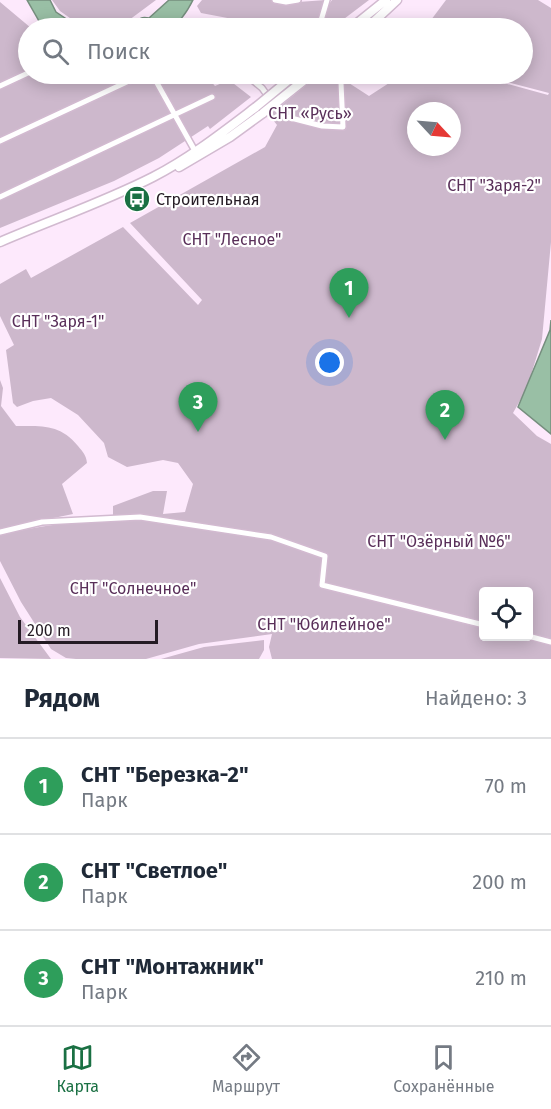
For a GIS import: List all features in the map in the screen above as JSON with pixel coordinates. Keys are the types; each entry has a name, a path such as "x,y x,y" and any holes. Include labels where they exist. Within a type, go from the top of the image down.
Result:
{"main road":[{"path":"364,18 386,0"},
{"path":"378,18 397,0"},
{"path":"16,235 74,216 130,193 209,151 259,110 286,84"},
{"path":"0,242 126,190 156,175 297,84"}],"street":[{"path":"275,0 286,2 298,0"},
{"path":"322,18 327,0"},
{"path":"0,86 18,78"},
{"path":"0,141 123,84"},
{"path":"158,84 195,151"},
{"path":"257,84 280,113 287,117 322,126 343,127 341,84"},
{"path":"0,197 176,116 212,97"},
{"path":"0,532 42,522 140,517 272,537 325,556 322,585 479,624"},
{"path":"533,637 551,642"}],"green space":[{"path":"52,0 156,0 132,18 70,18 60,11"},
{"path":"202,0 298,2 326,0 329,4 332,0 369,0 345,18 227,18 201,13 197,6"},
{"path":"446,0 538,0 551,8 551,242 542,339 527,388 513,413 537,436 551,444 551,659 272,659 269,647 272,634 199,644 146,659 66,658 51,649 21,602 0,561 0,535 56,524 113,520 113,506 153,491 167,491 163,514 185,512 193,484 178,463 163,460 127,467 108,457 104,443 78,415 51,398 17,407 13,403 6,350 14,345 0,316 0,284 26,269 31,278 123,227 198,305 202,300 130,223 265,147 277,125 269,115 308,84 350,84 369,96 388,84 508,84 548,95 549,93 515,84 533,84 533,18 432,18"},
{"path":"0,2 19,18 18,84 213,84 215,86 234,84 251,97 210,129 208,126 159,158 114,181 0,228"},
{"path":"0,380 3,388 1,406 16,426 58,430 71,439 84,454 87,463 62,484 73,514 0,529"},
{"path":"0,578 20,617 51,659 0,658"},
{"path":"264,640 264,650 259,659 161,659 204,647"}],"shaded area":[{"path":"27,0 50,0 56,12 65,18 37,18"},
{"path":"169,0 193,0 182,18 149,18"},
{"path":"551,320 551,434 518,407 550,330"}],"place":[{"name":"Строительная","path":"137,199"},
{"name":"СНТ \"Березка-2\"","path":"349,318"},
{"name":"СНТ \"Монтажник\"","path":"198,432"},
{"name":"СНТ \"Светлое\"","path":"445,440"}],"park label":[{"name":"СНТ «Русь»","path":"310,113"},
{"name":"СНТ \"Заря-2\"","path":"494,185"},
{"name":"СНТ \"Лесное\"","path":"232,239"},
{"name":"СНТ \"Заря-1\"","path":"58,321"},
{"name":"СНТ \"Озёрный №6\"","path":"439,541"},
{"name":"СНТ \"Солнечное\"","path":"133,588"},
{"name":"СНТ \"Юбилейное\"","path":"324,624"}]}
